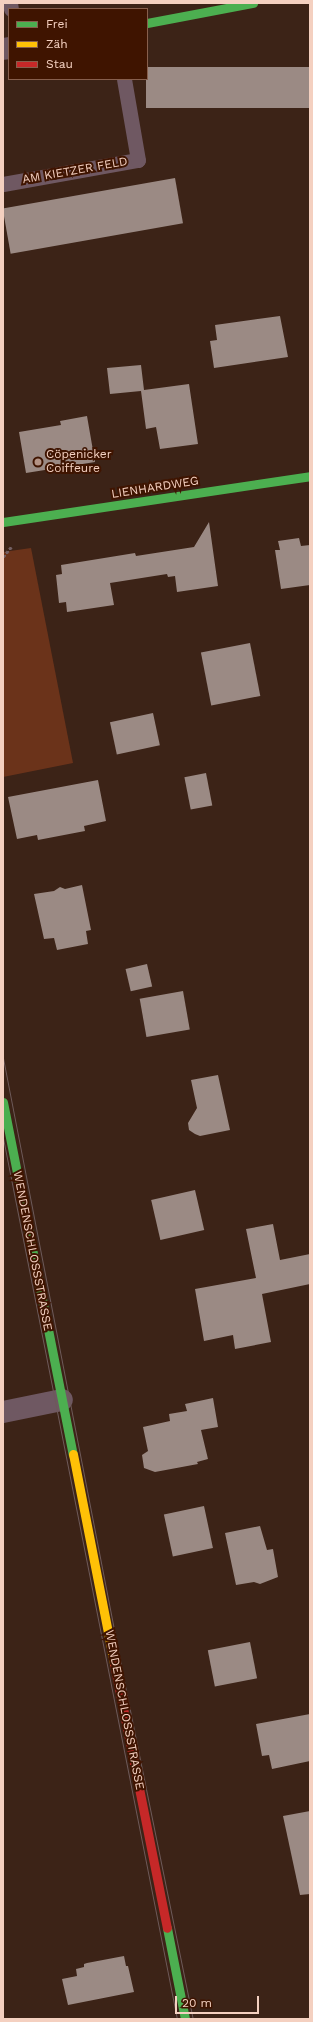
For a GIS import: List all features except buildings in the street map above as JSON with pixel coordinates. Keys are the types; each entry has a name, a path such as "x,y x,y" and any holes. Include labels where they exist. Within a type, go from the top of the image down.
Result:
{"street":[{"path":"148,23 184,10 253,3"},
{"name":"LIENHARDWEG","path":"3,522 310,476"},
{"name":"WENDENSCHLOSSSTRASSE","path":"3,1102 186,2019"},
{"path":"3,1412 62,1400"}],"lane":[{"name":"AM KIETZER FELD","path":"3,184 138,160 124,80"}],"shaded area":[{"path":"31,548 73,763 3,777 3,552"}],"tram line":[{"path":"3,1058 123,1676 193,2019"},
{"path":"3,1138 177,2019"}],"traffic: fast":[{"path":"148,23 253,3"},
{"path":"3,522 310,476"},
{"path":"3,1102 73,1454"},
{"path":"167,1928 185,2019"}],"traffic: slow":[{"path":"73,1454 114,1663"}],"traffic: jam":[{"path":"114,1663 167,1928"}],"place":[{"name":"Cöpenicker Coiffeure","path":"38,462"}]}
